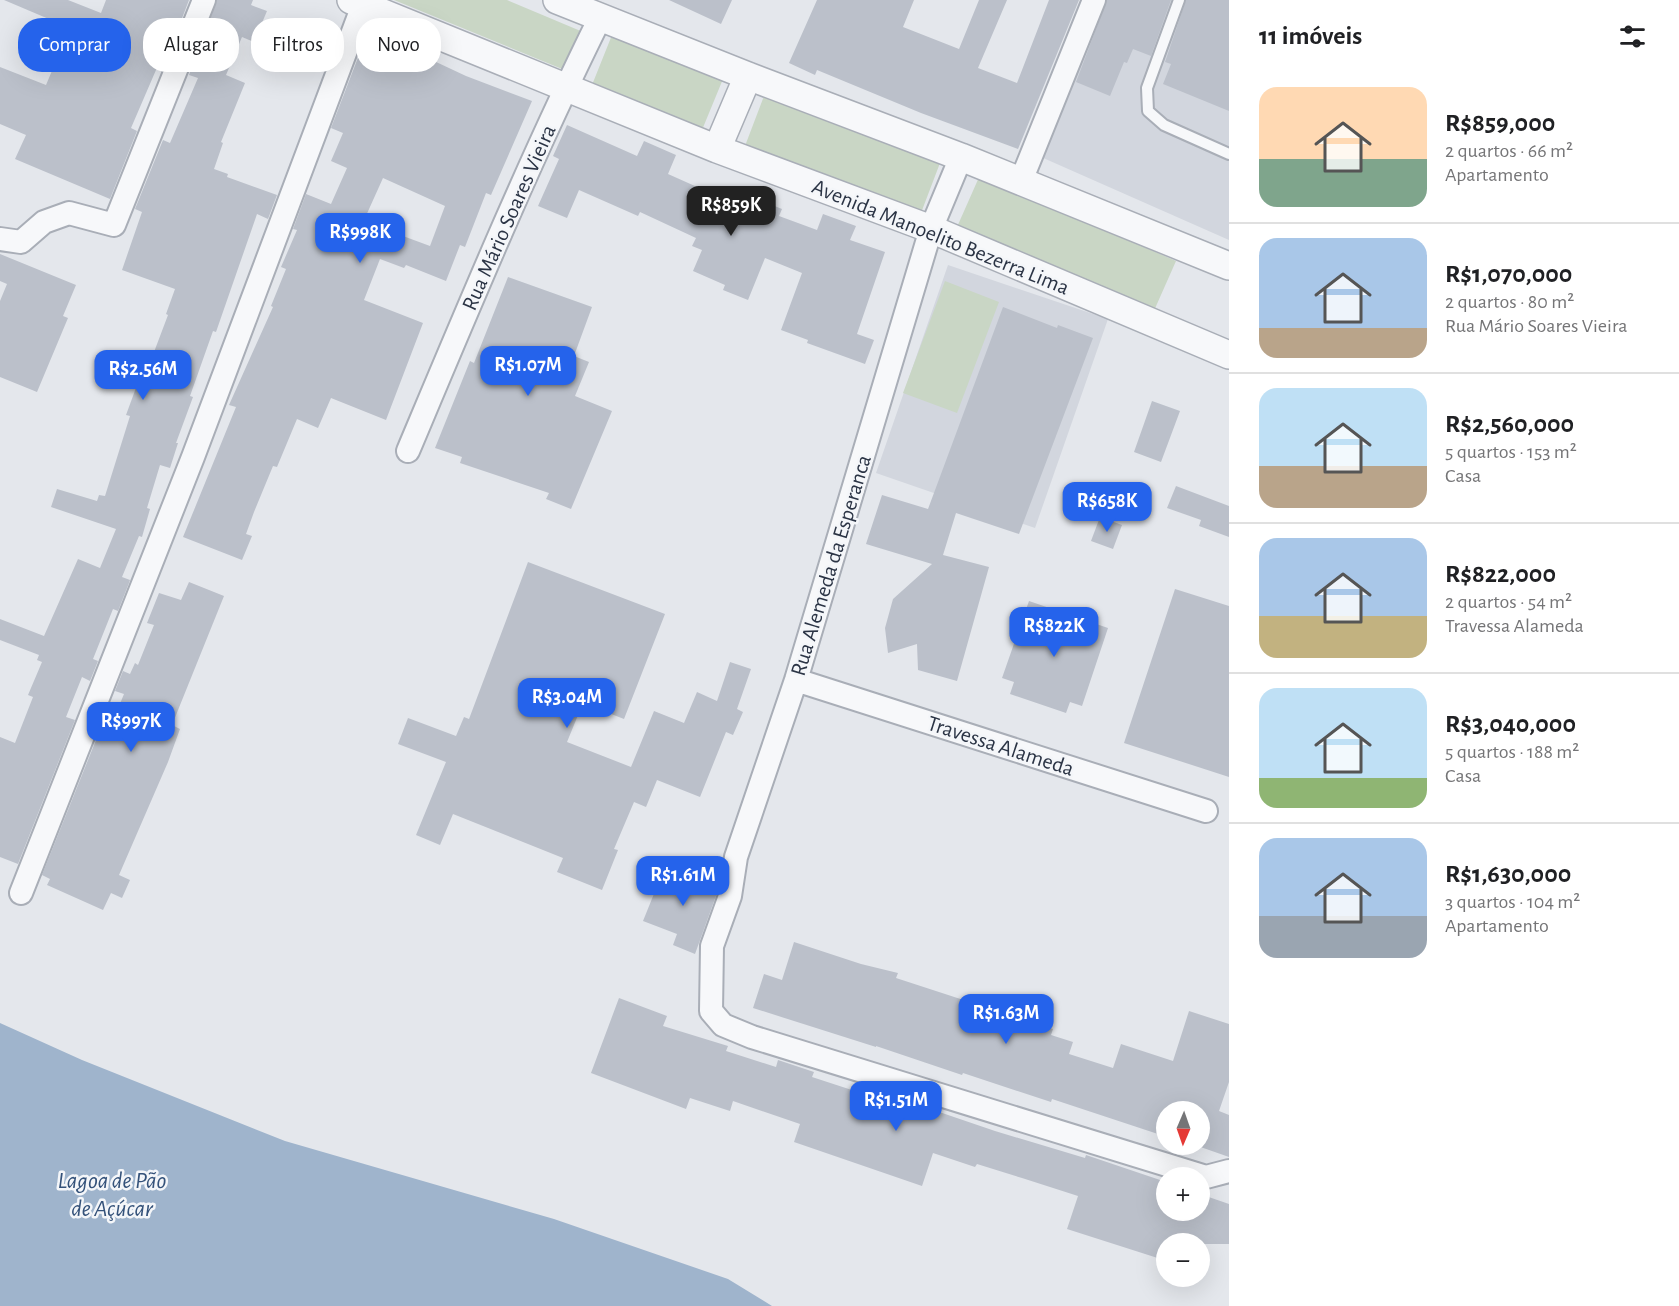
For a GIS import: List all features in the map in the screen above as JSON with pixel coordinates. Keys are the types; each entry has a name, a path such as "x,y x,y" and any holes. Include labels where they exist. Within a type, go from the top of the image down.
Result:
{"street":[{"path":"0,239 21,242 44,222 69,213 114,225 204,0"},
{"path":"557,0 961,157 1229,266"},
{"path":"1021,181 1094,0"},
{"path":"21,893 193,457 360,2"},
{"name":"Avenida Manoelito Bezerra Lima","path":"360,2 717,149 931,229 1229,355"},
{"name":"Rua Mário Soares Vieira","path":"408,452 487,264 566,87 600,18"},
{"path":"717,149 748,76"},
{"name":"Rua Alemeda da Esperanca","path":"961,157 931,229 796,680 736,857 730,896 712,945 711,1011 723,1025 752,1037 1206,1177 1229,1171"},
{"name":"Travessa Alameda","path":"796,680 1206,811"}],"lane":[{"path":"1179,0 1147,88 1148,111 1164,125 1229,154"}],"shaded area":[{"path":"1102,0 1229,0 1229,240 1041,157"},
{"path":"948,265 1108,319 1035,528 876,473"}],"green space":[{"path":"394,0 507,0 583,32 567,71"},
{"path":"612,35 723,79 702,130 592,85"},
{"path":"764,96 940,163 921,213 745,146"},
{"path":"980,175 1176,261 1153,313 957,227"},
{"path":"945,281 999,302 957,413 903,393"}],"water":[{"name":"Lagoa de Pão de Açúcar","path":"0,1023 82,1060 285,1141 554,1219 728,1279 772,1306 0,1306"}],"building":[{"path":"4,0 68,0 101,13 106,0 189,0 182,18 143,18 143,72 155,72 131,128 137,131 110,199 15,159 26,135 0,124 0,67 46,85 51,72 131,72 131,18 46,18"},
{"path":"217,0 253,0 251,5 267,11 264,18 251,18 251,41 242,37 239,44 239,18 210,18"},
{"path":"669,0 732,0 721,24"},
{"path":"817,0 914,0 903,27 959,49 979,0 1007,0 978,68 1017,83 1049,0 1079,0 1018,149 921,113 817,70 815,75 789,63"},
{"path":"1107,0 1171,0 1151,56 1133,49 1127,63 1124,62 1110,96 1076,82"},
{"path":"1186,0 1229,0 1229,111 1163,84 1171,64 1165,62"},
{"path":"356,63 356,72 441,72 441,64 532,101 491,195 486,193 465,247 460,245 446,281 406,265 404,268 380,259 364,300 423,323 386,420 331,398 318,428 297,419 277,467 273,466 254,512 246,534 252,536 242,560 183,537 236,407 229,405 273,307 271,306 286,269 281,267 297,230 293,229 306,194 331,204 347,168 331,161 343,133 331,128","holes":["383,178 445,206 430,246 384,229 385,226 365,218"]},
{"path":"190,72 227,72 226,75 245,83 221,142 223,143 214,169 228,174 227,177 277,195 268,219 257,214 216,332 213,331 190,396 193,397 176,443 178,443 170,468 160,465 147,508 150,509 142,537 139,536 122,577 130,580 129,583 118,611 113,609 93,659 98,661 90,681 82,677 66,717 75,720 18,864 0,857 0,737 15,743 33,697 28,695 42,662 37,660 39,655 0,640 0,619 44,636 78,559 100,568 116,529 51,507 57,489 97,501 99,495 105,496 130,416 126,415 147,358 151,360 168,315 166,314 175,289 122,270 142,212 135,209 163,140 170,143 198,78 189,75"},
{"path":"567,125 637,156 644,141 676,155 668,174 742,207 747,195 782,209 779,216 817,230 823,214 856,226 850,240 885,252 857,334 874,340 865,364 807,343 808,340 781,330 802,273 765,258 748,300 723,290 725,285 693,271 702,250 692,246 696,238 640,212 638,216 579,190 567,218 538,206 559,159 553,156"},
{"path":"0,254 76,285 63,316 68,318 37,392 0,377 0,301 7,284 0,281"},
{"path":"508,277 592,307 574,356 589,362 575,396 612,411 571,509 546,499 549,493 460,463 462,457 435,448 470,361 474,363"},
{"path":"1003,307 1057,328 1058,325 1093,338 1019,534 956,513 943,555 989,567 957,681 918,670 917,644 888,653 885,628 893,599 932,564 866,544 882,495 928,509"},
{"path":"1152,401 1180,411 1161,462 1134,452"},
{"path":"1176,486 1229,506 1229,537 1199,526 1201,520 1167,508"},
{"path":"1100,517 1122,525 1113,549 1091,541"},
{"path":"528,562 665,614 624,719 583,703 567,742 631,767 654,711 684,723 697,692 717,701 730,662 751,669 737,709 743,712 733,735 726,732 700,797 657,780 646,807 634,802 614,849 618,850 602,890 557,872 563,858 453,814 440,845 416,835 446,762 398,744 408,718 456,736 464,717 469,719"},
{"path":"189,582 224,596 172,725 180,729 168,762 119,875 130,880 122,898 111,893 103,910 47,885 50,879 42,875 100,730 108,733 124,694 115,691 123,671 130,674 135,663 138,665 154,625 147,623 159,593 181,600"},
{"path":"1175,589 1229,606 1229,777 1124,743"},
{"path":"1029,601 1108,628 1082,706 1070,702 1066,713 1010,694 1014,682 1002,678"},
{"path":"664,869 698,883 703,872 719,878 717,893 695,954 673,945 677,934 643,921"},
{"path":"794,942 861,964 898,973 896,978 1053,1029 1051,1035 1073,1042 1069,1054 1113,1068 1121,1044 1173,1061 1189,1011 1229,1024 1229,1082 1219,1111 1229,1115 1229,1157 1210,1150 1210,1101 1156,1101 1156,1133 1052,1099 1051,1102 963,1073 962,1075 753,1008 764,974 782,980"},
{"path":"619,998 667,1016 663,1026 728,1046 726,1051 776,1067 778,1060 814,1072 812,1077 861,1093 863,1086 995,1131 1085,1158 1086,1155 1156,1179 1156,1221 1210,1221 1210,1197 1229,1204 1229,1244 1210,1244 1210,1233 1156,1233 1156,1257 1067,1229 1078,1196 977,1164 975,1167 933,1153 922,1186 794,1142 800,1124 733,1101 730,1111 690,1098 686,1109 591,1073"}]}
